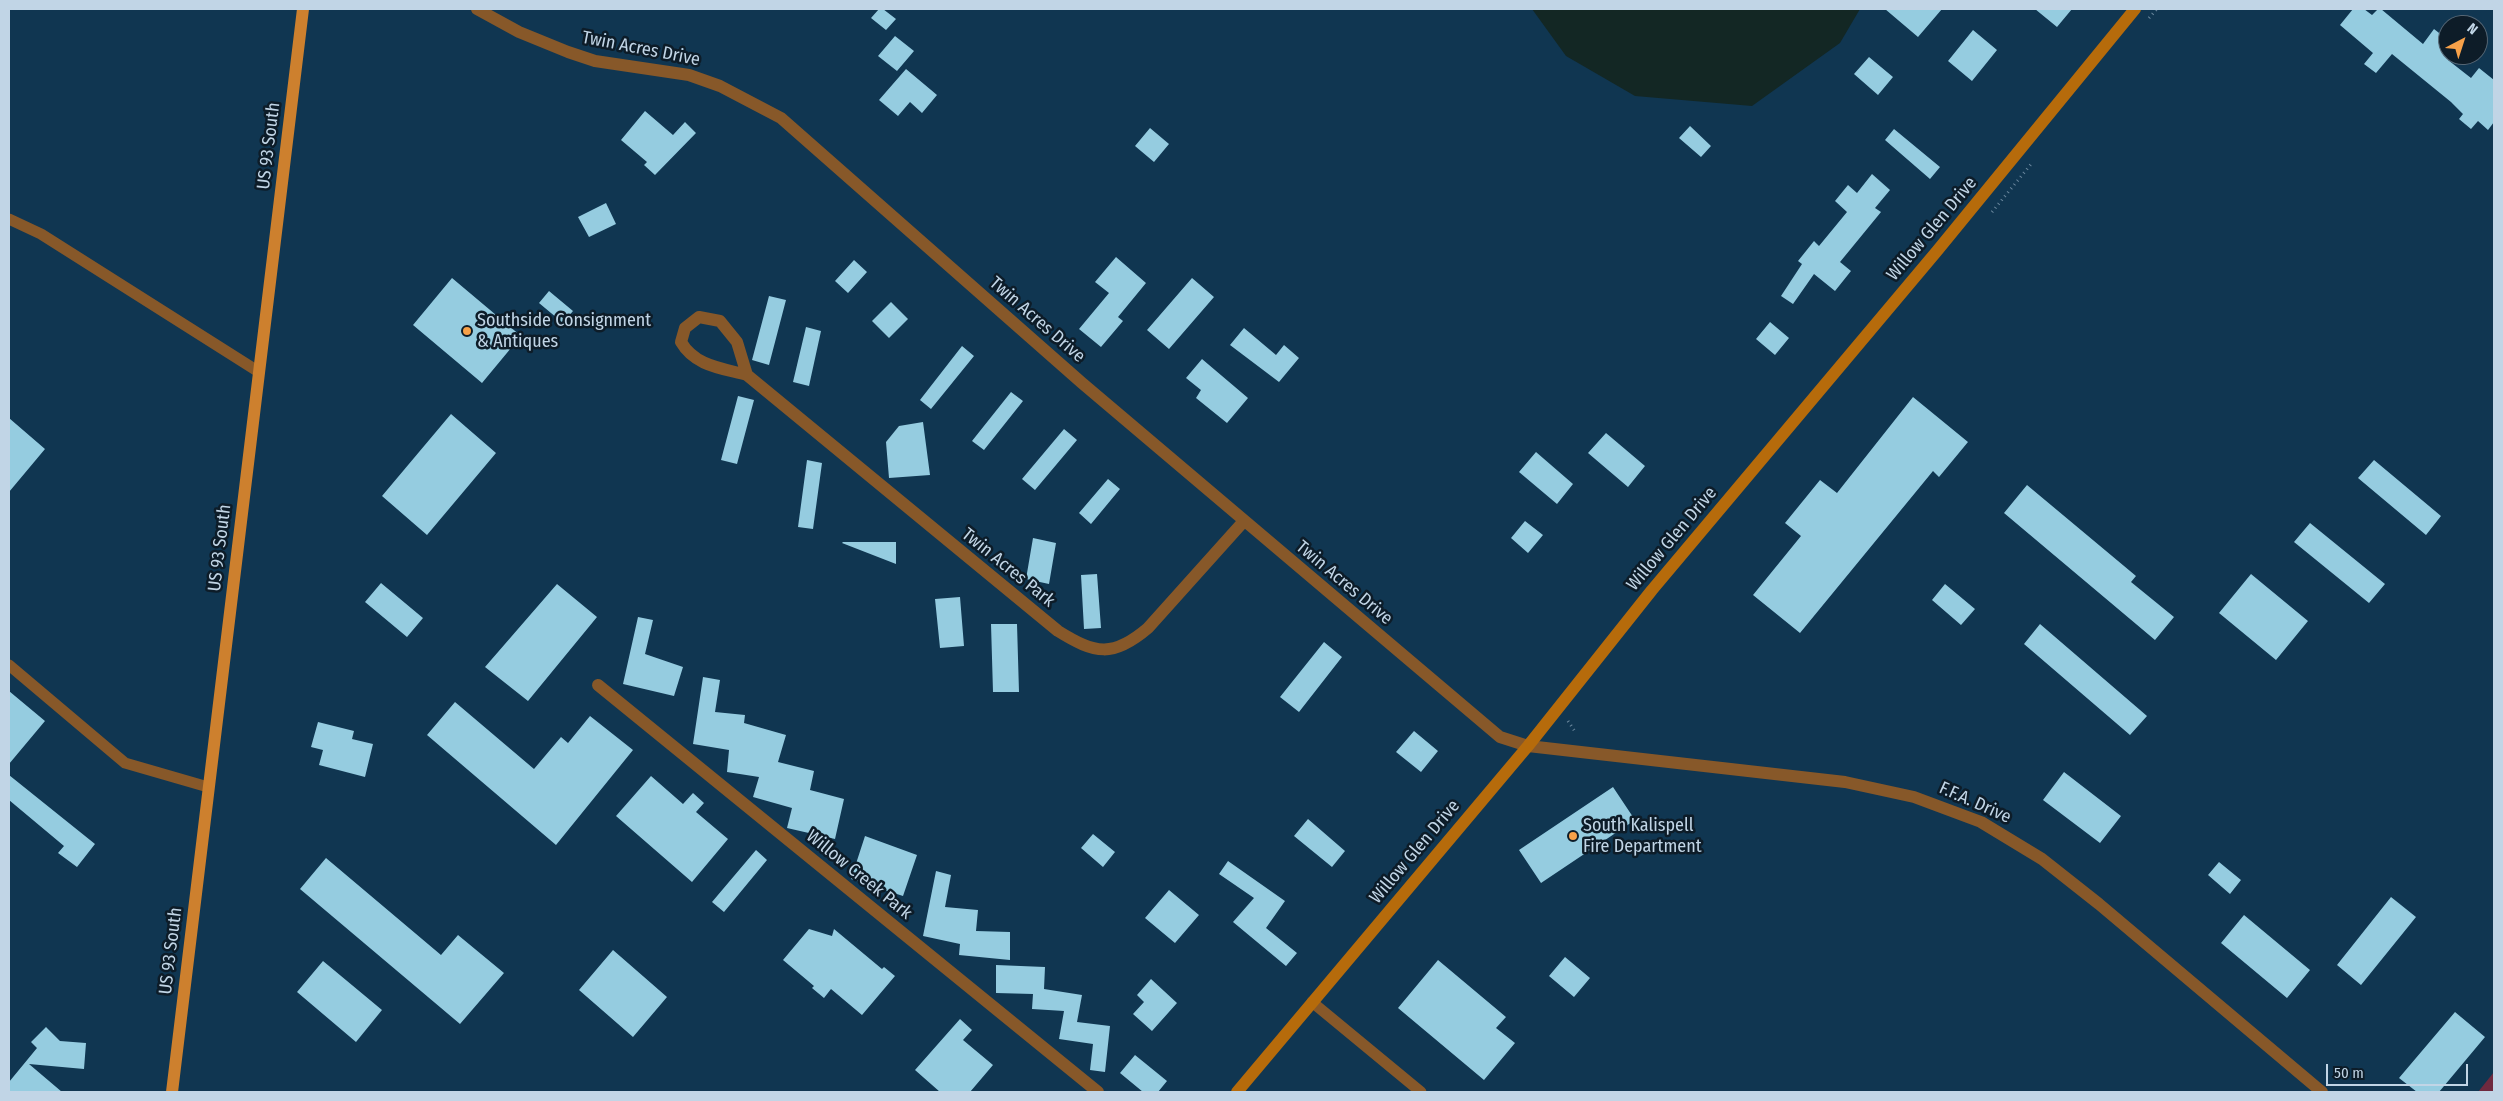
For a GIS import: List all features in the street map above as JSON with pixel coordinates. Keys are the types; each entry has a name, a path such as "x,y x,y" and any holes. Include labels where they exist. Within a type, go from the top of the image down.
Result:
{"main road":[{"name":"US 93 South","path":"172,1092 303,9"},
{"name":"Willow Glen Drive","path":"1237,1092 1528,746 1652,590 1937,251 2135,9"}],"street":[{"name":"Twin Acres Drive","path":"477,9 519,32 568,52 595,61 689,75 720,86 781,118 1075,376 1482,724 1500,737 1528,746"},
{"name":"Twin Acres Park","path":"747,375 738,342 720,321 700,317 685,328 681,342 688,355 704,363 747,375 1058,631 1091,649 1114,649 1134,640 1154,621 1244,521"},
{"name":"Willow Creek Park","path":"598,685 1098,1092"},
{"name":"F.F.A. Drive","path":"1528,746 1844,782 1914,796 1981,822 2013,839 2064,876 2322,1092"}],"lane":[{"path":"9,219 41,234 259,372"},
{"path":"9,666 124,763 208,787"},
{"path":"1312,1002 1422,1092"}],"shaded area":[{"path":"1532,9 1860,9 1840,43 1752,106 1635,96 1566,56"},
{"path":"2494,1072 2494,1092 2478,1092"}],"building":[{"path":"879,9 883,9 896,19 886,30 871,18"},
{"path":"1885,9 1942,9 1918,37"},
{"path":"2035,9 2072,9 2057,27"},
{"path":"2353,9 2364,9 2372,15 2378,9 2381,9 2423,44 2434,29 2438,32 2438,65 2454,65 2471,78 2479,68 2494,80 2494,122 2488,130 2478,121 2471,129 2459,119 2463,114 2451,102 2392,54 2376,73 2364,64 2373,53 2340,25"},
{"path":"1973,30 1997,50 1972,81 1948,61"},
{"path":"895,36 914,51 897,71 878,56"},
{"path":"1869,57 1893,77 1878,95 1854,74"},
{"path":"906,69 937,95 922,113 910,102 898,116 879,100"},
{"path":"645,111 673,135 685,122 696,133 655,175 644,165 647,162 621,140"},
{"path":"1690,126 1711,146 1701,157 1679,138"},
{"path":"1150,128 1169,144 1154,162 1135,146"},
{"path":"1894,129 1940,167 1930,179 1885,140"},
{"path":"1872,174 1890,190 1875,208 1881,212 1840,262 1851,271 1835,291 1814,274 1793,304 1781,296 1802,264 1798,261 1814,241 1819,246 1847,212 1835,201 1848,185 1857,193"},
{"path":"606,203 616,224 589,237 578,217"},
{"path":"1116,257 1146,283 1118,317 1123,321 1101,347 1079,329 1109,293 1095,282"},
{"path":"854,260 867,272 848,293 835,281"},
{"name":"Southside Consignment & Antiques","path":"452,278 521,336 482,383 413,325"},
{"path":"1192,278 1214,297 1169,349 1147,330"},
{"path":"549,291 573,311 563,323 539,303"},
{"path":"769,296 786,300 769,365 752,360"},
{"path":"891,302 908,319 889,338 872,321"},
{"path":"1770,322 1789,338 1775,355 1756,339"},
{"path":"806,327 821,331 809,386 793,382"},
{"path":"1244,328 1276,355 1284,345 1299,358 1279,382 1230,345"},
{"path":"962,346 974,356 931,409 920,400"},
{"path":"1202,359 1248,398 1227,423 1196,398 1201,390 1186,378"},
{"path":"1011,392 1023,401 984,450 972,441"},
{"path":"738,396 754,400 737,464 721,460"},
{"path":"1913,397 1968,442 1939,477 1933,471 1800,633 1753,595 1801,536 1785,523 1820,480 1837,493"},
{"path":"451,414 496,453 427,535 382,496"},
{"path":"9,418 45,449 9,492"},
{"path":"923,422 930,475 889,478 886,442 899,426"},
{"path":"1064,429 1077,440 1035,490 1022,479"},
{"path":"1606,433 1645,466 1628,487 1588,453"},
{"path":"1536,452 1573,484 1557,504 1519,472"},
{"path":"807,460 822,463 813,529 798,527"},
{"path":"2374,460 2441,516 2426,535 2358,478"},
{"path":"1108,479 1120,489 1091,524 1079,513"},
{"path":"2027,485 2136,576 2131,582 2174,617 2155,640 2004,513"},
{"path":"1525,521 1543,535 1528,553 1511,538"},
{"path":"2310,523 2385,584 2369,603 2294,542"},
{"path":"1033,538 1056,543 1049,584 1026,579"},
{"path":"896,542 896,564 842,543"},
{"path":"1097,574 1101,628 1084,629 1081,575"},
{"path":"2251,574 2308,621 2276,660 2219,613"},
{"path":"381,583 423,618 407,637 365,602"},
{"path":"557,584 597,617 528,701 485,667"},
{"path":"1945,584 1975,609 1961,625 1932,600"},
{"path":"960,597 964,646 940,648 935,599"},
{"path":"638,617 653,620 645,654 683,667 674,696 623,684"},
{"path":"991,624 1017,624 1019,692 993,692"},
{"path":"2040,624 2147,716 2130,735 2024,644"},
{"path":"1324,642 1342,657 1299,712 1280,697"},
{"path":"703,677 720,680 715,712 745,715 744,723 786,735 778,762 814,771 810,790 844,799 835,839 787,828 792,808 753,797 759,777 727,772 729,750 693,744"},
{"path":"9,691 45,721 9,764"},
{"path":"455,702 534,769 561,737 568,743 590,716 633,750 556,845 427,735"},
{"path":"318,722 354,731 352,739 373,744 365,777 319,765 323,750 311,747"},
{"path":"1414,731 1438,751 1421,772 1396,752"},
{"path":"2064,772 2121,816 2100,843 2043,800"},
{"path":"9,775 95,844 77,867 58,853 64,846 9,800"},
{"path":"651,776 683,804 693,793 704,803 696,812 728,839 692,882 616,816"},
{"path":"1613,787 1635,820 1541,883 1519,850"},
{"path":"1308,819 1345,851 1332,867 1294,836"},
{"path":"1093,834 1115,852 1103,867 1081,848"},
{"path":"865,836 917,855 903,896 851,879"},
{"path":"756,850 767,860 724,912 712,902"},
{"path":"326,858 441,955 458,935 504,973 460,1024 300,889"},
{"path":"1228,861 1285,901 1266,928 1297,953 1286,966 1233,922 1254,898 1219,874"},
{"path":"2219,862 2241,880 2230,894 2208,875"},
{"path":"936,871 951,875 945,907 978,910 976,931 1010,932 1010,960 959,955 960,944 923,936"},
{"path":"1169,890 1199,915 1175,943 1145,918"},
{"path":"2391,897 2416,917 2361,985 2337,965"},
{"path":"2244,915 2310,970 2287,998 2221,943"},
{"path":"809,929 832,936 834,929 882,969 884,967 895,976 862,1015 831,989 824,998 812,988 814,986 783,960"},
{"path":"613,950 667,997 633,1037 579,990"},
{"path":"1565,957 1590,978 1574,997 1549,976"},
{"path":"1438,960 1506,1017 1496,1028 1515,1043 1484,1080 1398,1008"},
{"path":"323,961 382,1010 356,1042 297,992"},
{"path":"996,965 1045,967 1044,989 1082,995 1077,1022 1110,1026 1105,1072 1090,1070 1093,1044 1059,1039 1064,1011 1032,1009 1033,994 996,993"},
{"path":"1151,979 1177,1003 1152,1031 1133,1014 1144,1002 1137,995"},
{"path":"2455,1012 2485,1037 2439,1092 2417,1092 2399,1078"},
{"path":"960,1019 972,1030 963,1040 993,1065 970,1092 940,1092 915,1070"},
{"path":"46,1027 60,1041 86,1043 84,1069 29,1064 62,1092 9,1092 9,1082 37,1048 31,1042"},
{"path":"1135,1055 1167,1081 1158,1092 1143,1092 1120,1073"}],"place":[{"name":"Southside Consignment & Antiques","path":"467,331"},
{"name":"South Kalispell Fire Department","path":"1573,836"}]}
